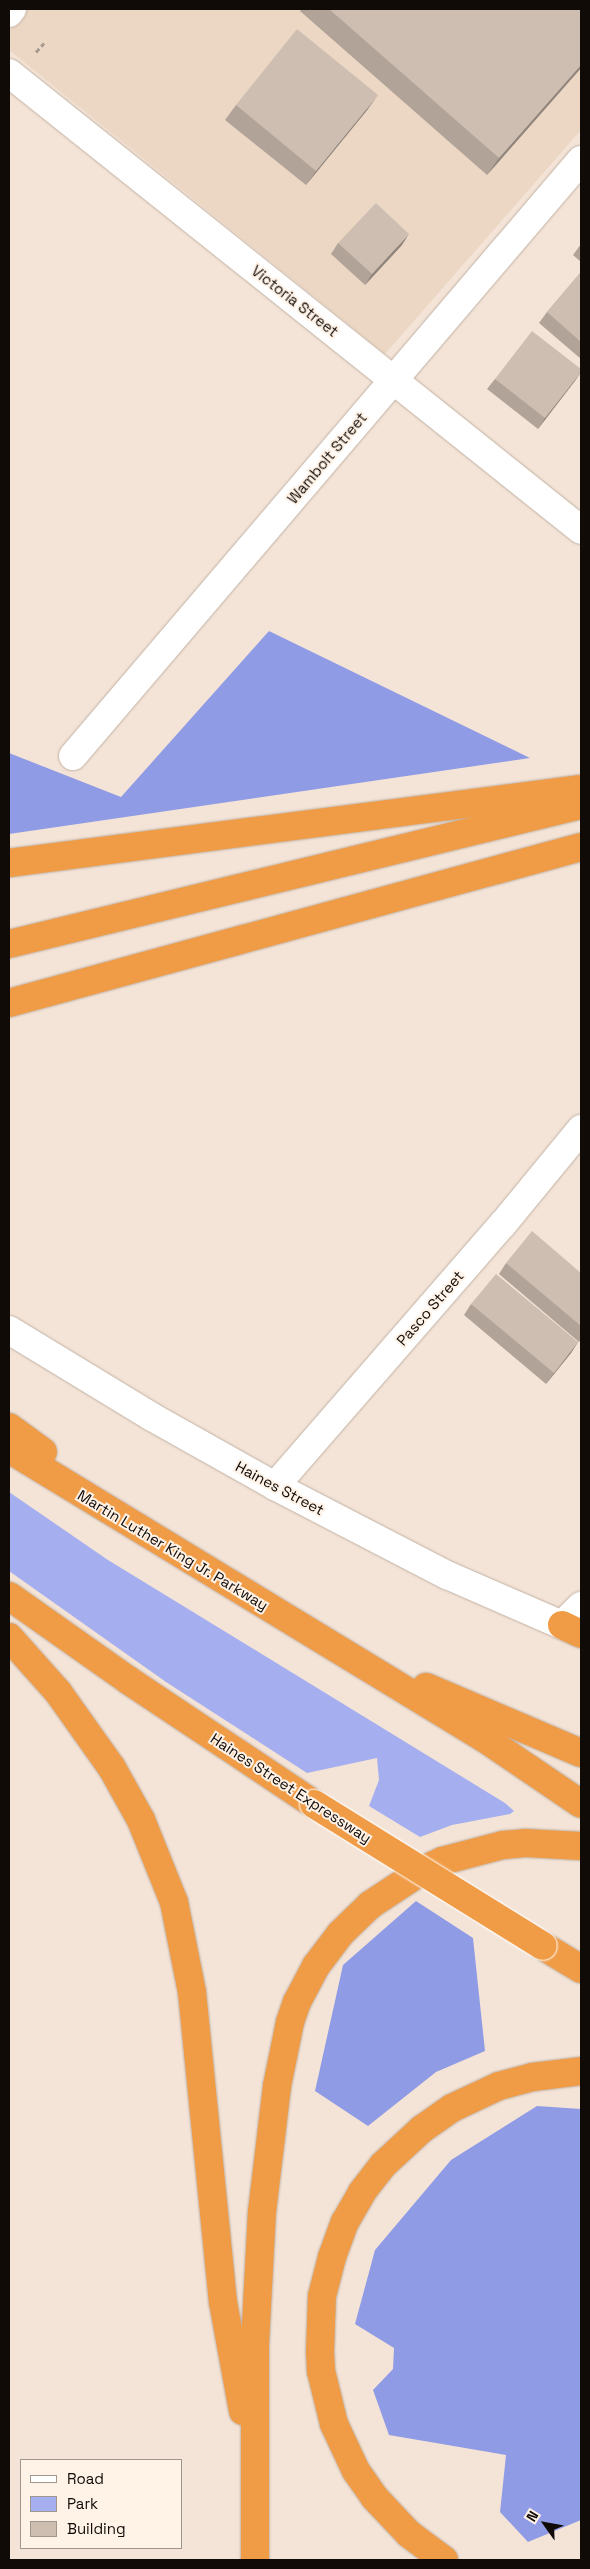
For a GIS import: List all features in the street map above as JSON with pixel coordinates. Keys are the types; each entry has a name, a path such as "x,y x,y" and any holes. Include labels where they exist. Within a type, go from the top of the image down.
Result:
{"highway":[{"path":"9,863 581,788"},
{"path":"9,944 581,805"},
{"path":"9,1003 581,847"},
{"path":"9,1427 172,1549"},
{"name":"Martin Luther King Jr. Parkway","path":"9,1449 338,1650"},
{"name":"Haines Street Expressway","path":"9,1596 136,1685 314,1804 404,1862 581,1969"},
{"path":"9,1637 63,1699 112,1768 144,1827 174,1902 192,1992 224,2302 256,2477"},
{"path":"338,1650 484,1738 581,1793"},
{"path":"338,1650 581,1753"},
{"path":"484,1738 581,1804"},
{"path":"256,2560 255,2344 263,2202 277,2086 285,2043 306,1983 328,1949 355,1919 387,1892 423,1870 442,1861 503,1845 540,1843 581,1846"},
{"path":"444,2560 409,2534 375,2498 356,2471 334,2424 321,2371 320,2352 320,2314 332,2257 345,2222 362,2192 383,2164 422,2129 460,2104 499,2086 533,2077 581,2071"}],"street":[{"path":"9,12 12,9"},
{"name":"Victoria Street","path":"9,73 581,530"},
{"name":"Wambolt Street","path":"72,756 581,160"},
{"name":"Pasco Street","path":"275,1486 503,1224 581,1128"},
{"name":"Haines Street","path":"9,1330 152,1417 275,1486 447,1575 571,1630"},
{"path":"571,1630 581,1606"}],"shaded area":[{"path":"9,9 581,9 581,130 385,354 9,50"},
{"path":"269,631 530,758 9,834 9,753 121,797"},
{"path":"416,1901 473,1938 485,2051 436,2072 368,2126 315,2091 343,1965"},
{"path":"537,2106 581,2109 581,2520 528,2542 500,2512 506,2455 389,2435 373,2390 393,2369 394,2348 355,2324 375,2250 451,2160"}],"green space":[{"path":"9,1492 108,1560 505,1803 514,1811 510,1814 452,1825 420,1837 369,1806 379,1780 377,1758 307,1773 166,1682 9,1571"}],"building":[{"path":"329,9 581,9 581,65 499,158"},
{"path":"297,29 378,95 316,171 236,105"},
{"path":"376,203 409,234 372,274 338,243"},
{"path":"581,272 581,342 547,312"},
{"path":"532,331 581,369 581,372 545,418 495,379"},
{"path":"532,1231 581,1273 581,1326 506,1263"},
{"path":"496,1274 578,1342 554,1373 471,1304"}]}
